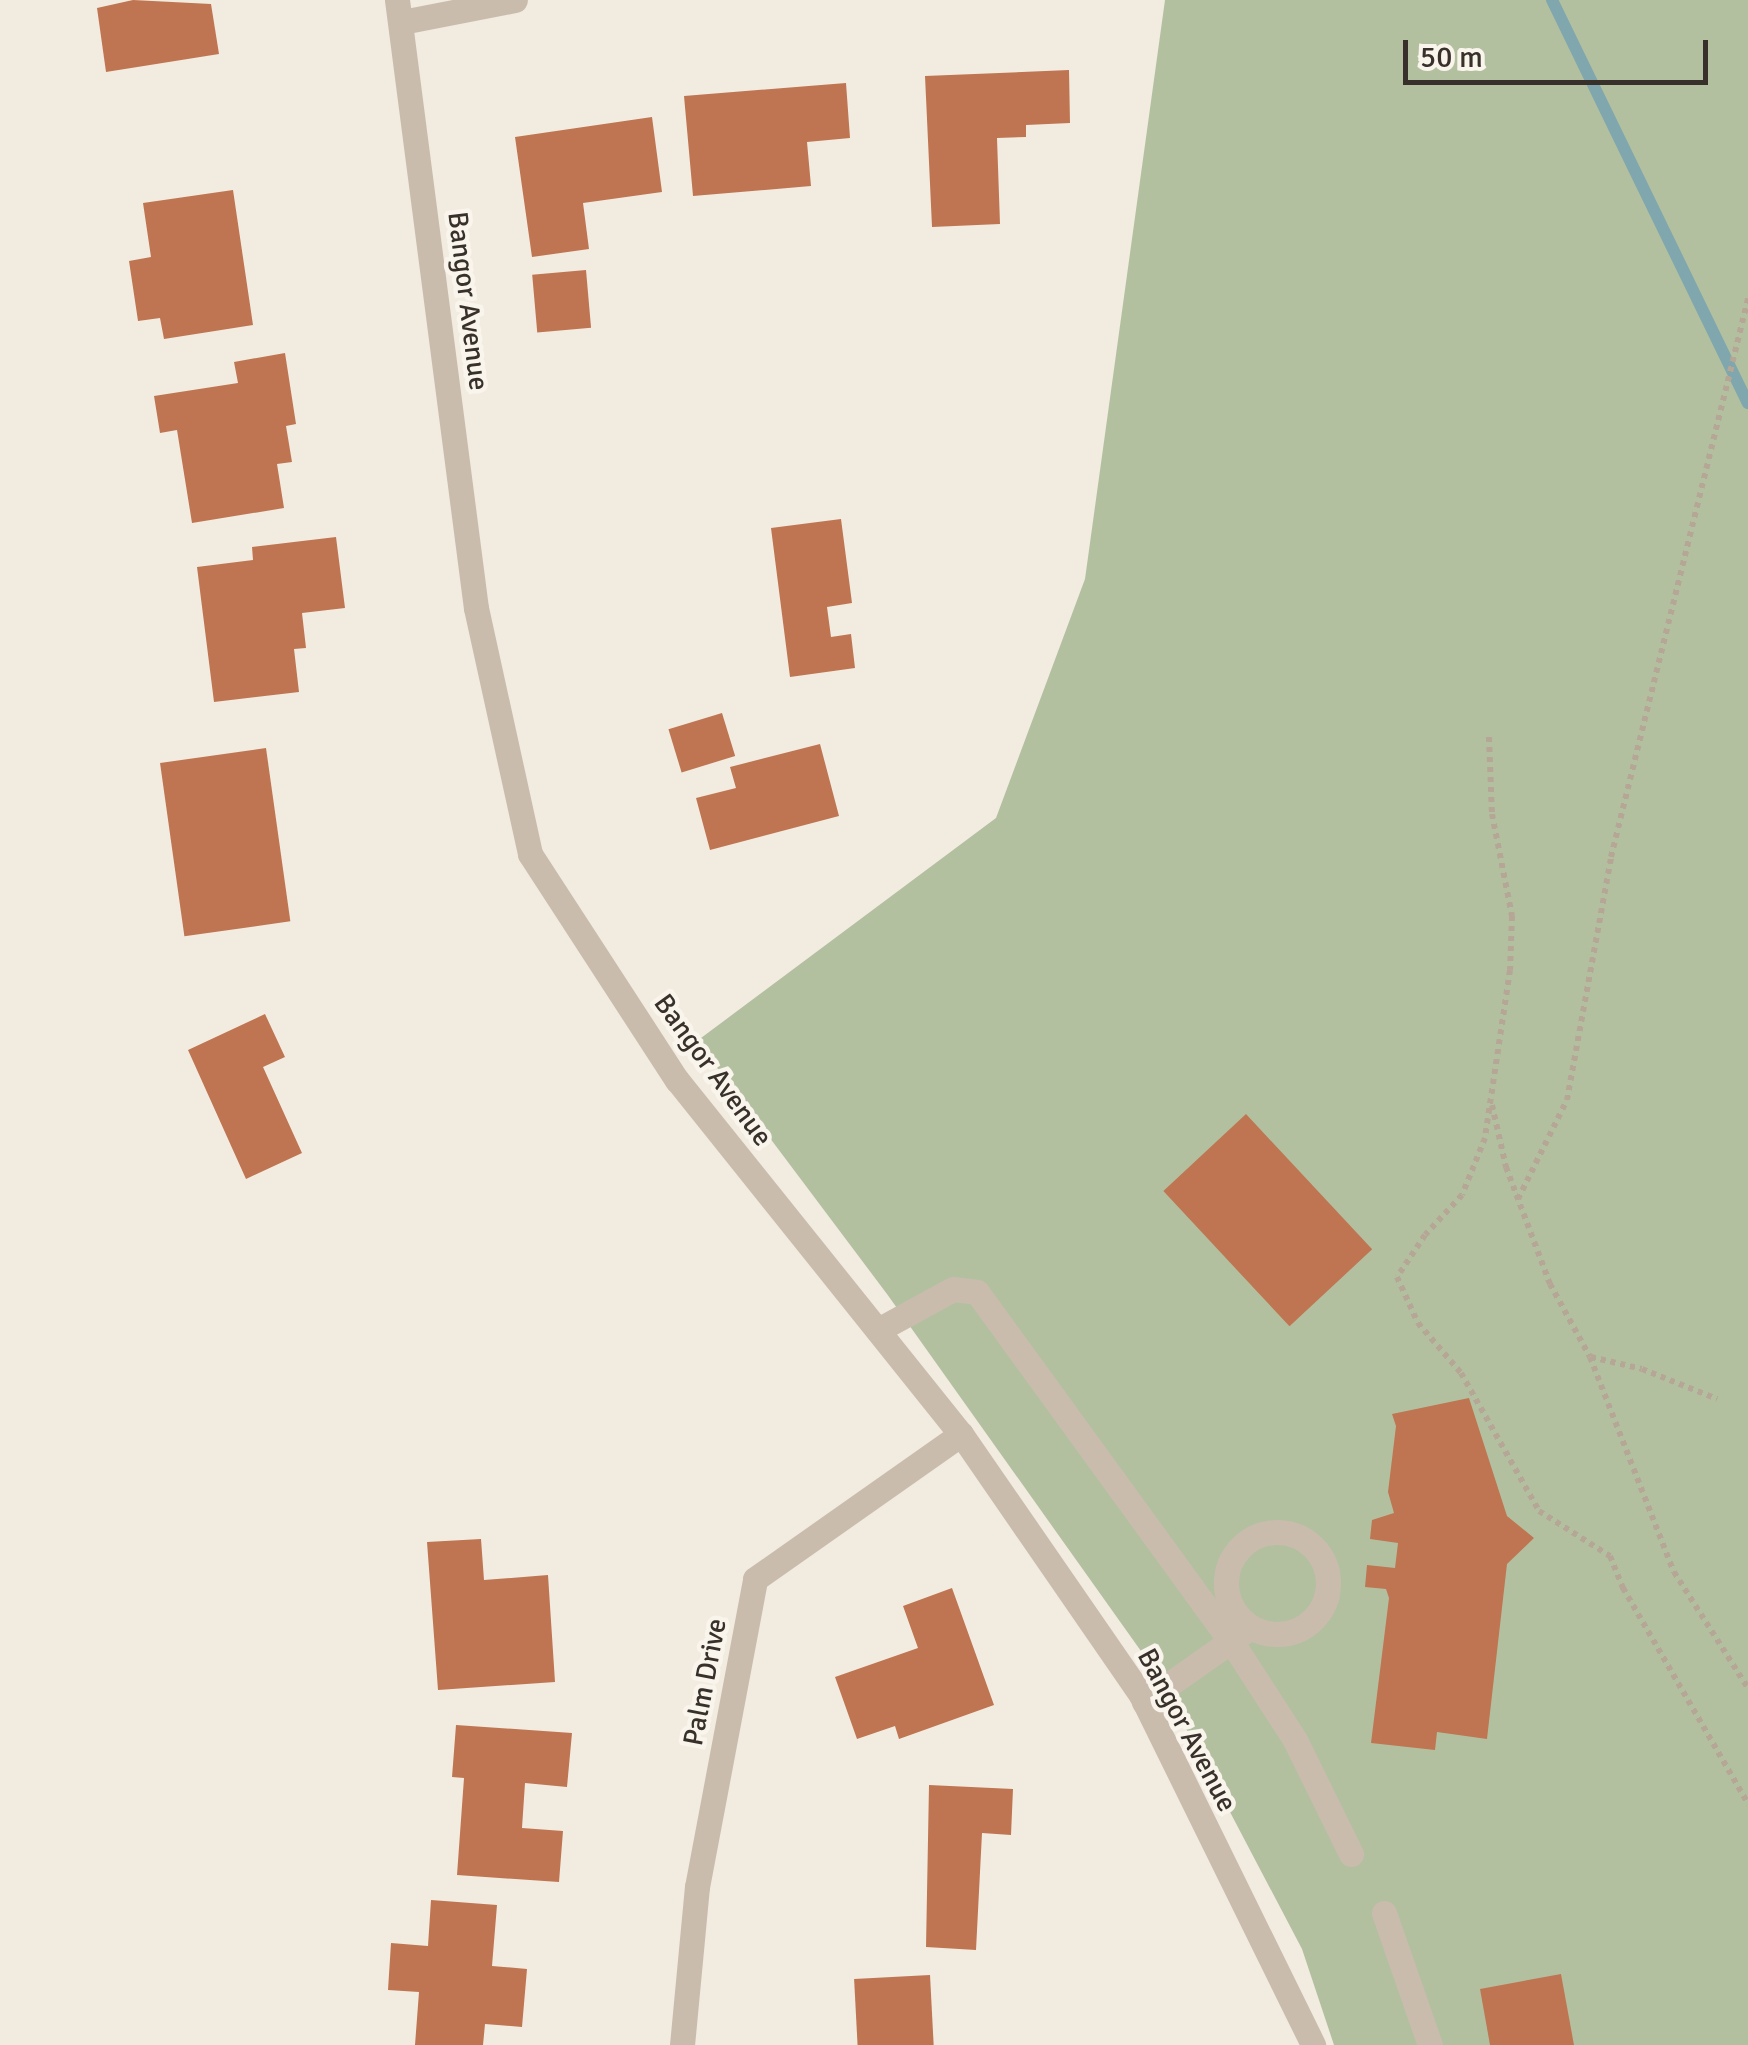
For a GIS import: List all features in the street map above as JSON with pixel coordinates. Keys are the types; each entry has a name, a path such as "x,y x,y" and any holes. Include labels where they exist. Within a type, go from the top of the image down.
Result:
{"street":[{"path":"399,11 515,0"},
{"name":"Bangor Avenue","path":"399,11 476,608 530,854 677,1080 961,1434 1144,1702 1314,2045"},
{"path":"878,1330 952,1289 977,1292 1156,1538 1241,1634"},
{"name":"Palm Drive","path":"682,2045 697,1887 755,1580 961,1434"},
{"path":"1144,1702 1241,1634 1282,1634 1311,1620 1321,1608 1327,1576 1314,1548 1301,1538 1284,1532 1250,1538 1228,1566 1229,1600 1241,1634 1351,1854"},
{"path":"1384,1914 1430,2045"}],"path":[{"path":"1518,1199 1548,1146 1567,1100 1611,857 1748,299"},
{"path":"1489,737 1492,814 1512,916 1510,970 1485,1138 1462,1196 1425,1235 1397,1277 1418,1324 1461,1374 1539,1511 1610,1556 1623,1588 1748,1804"},
{"path":"1491,1099 1518,1199 1550,1284 1590,1356 1674,1572 1748,1688"},
{"path":"1590,1356 1642,1369 1717,1399"}],"green space":[{"path":"1165,0 1748,0 1748,2045 1334,2045 1302,1949 1158,1675 887,1294 697,1041 996,818 1085,579"}],"building":[{"path":"133,0 211,4 219,54 106,72 97,8"},
{"path":"1069,70 1070,123 1026,125 1026,137 997,138 1000,224 932,227 925,76"},
{"path":"846,83 850,138 807,142 811,186 693,196 684,96"},
{"path":"652,117 662,192 583,203 589,249 532,257 515,137"},
{"path":"233,190 253,325 164,339 160,318 138,321 129,261 151,257 143,203"},
{"path":"586,270 591,328 537,332 532,275"},
{"path":"285,353 296,424 286,426 292,462 277,464 284,508 192,523 177,430 160,433 154,396 238,383 234,362"},
{"path":"841,519 852,603 827,607 831,637 851,634 855,668 790,677 771,528"},
{"path":"336,537 345,608 302,613 306,648 294,649 299,692 214,702 197,567 253,560 252,547"},
{"path":"722,713 735,756 682,772 668,729"},
{"path":"820,744 839,816 710,850 696,798 736,788 730,767"},
{"path":"266,748 290,921 184,936 160,763"},
{"path":"265,1014 285,1057 263,1067 302,1153 246,1179 188,1050"},
{"path":"1246,1114 1372,1249 1290,1326 1163,1191"},
{"path":"1469,1398 1507,1516 1534,1538 1507,1564 1487,1739 1437,1732 1435,1750 1371,1743 1389,1598 1386,1589 1365,1587 1367,1565 1395,1568 1398,1543 1370,1539 1372,1520 1394,1513 1388,1492 1396,1426 1392,1414"},
{"path":"481,1539 484,1580 548,1575 555,1682 438,1690 427,1542"},
{"path":"952,1588 994,1705 899,1739 895,1726 857,1739 835,1677 918,1648 903,1606"},
{"path":"456,1725 572,1733 567,1787 525,1783 522,1828 563,1831 559,1882 457,1875 464,1778 452,1777"},
{"path":"929,1785 1013,1789 1011,1835 982,1833 976,1950 926,1947"},
{"path":"431,1900 497,1905 492,1966 527,1969 522,2027 485,2024 483,2045 415,2045 419,1992 388,1990 391,1943 428,1946"},
{"path":"1561,1974 1574,2045 1490,2045 1480,1989"},
{"path":"930,1975 934,2045 858,2045 854,1979"}],"waterway":[{"path":"1552,0 1748,403"}]}
